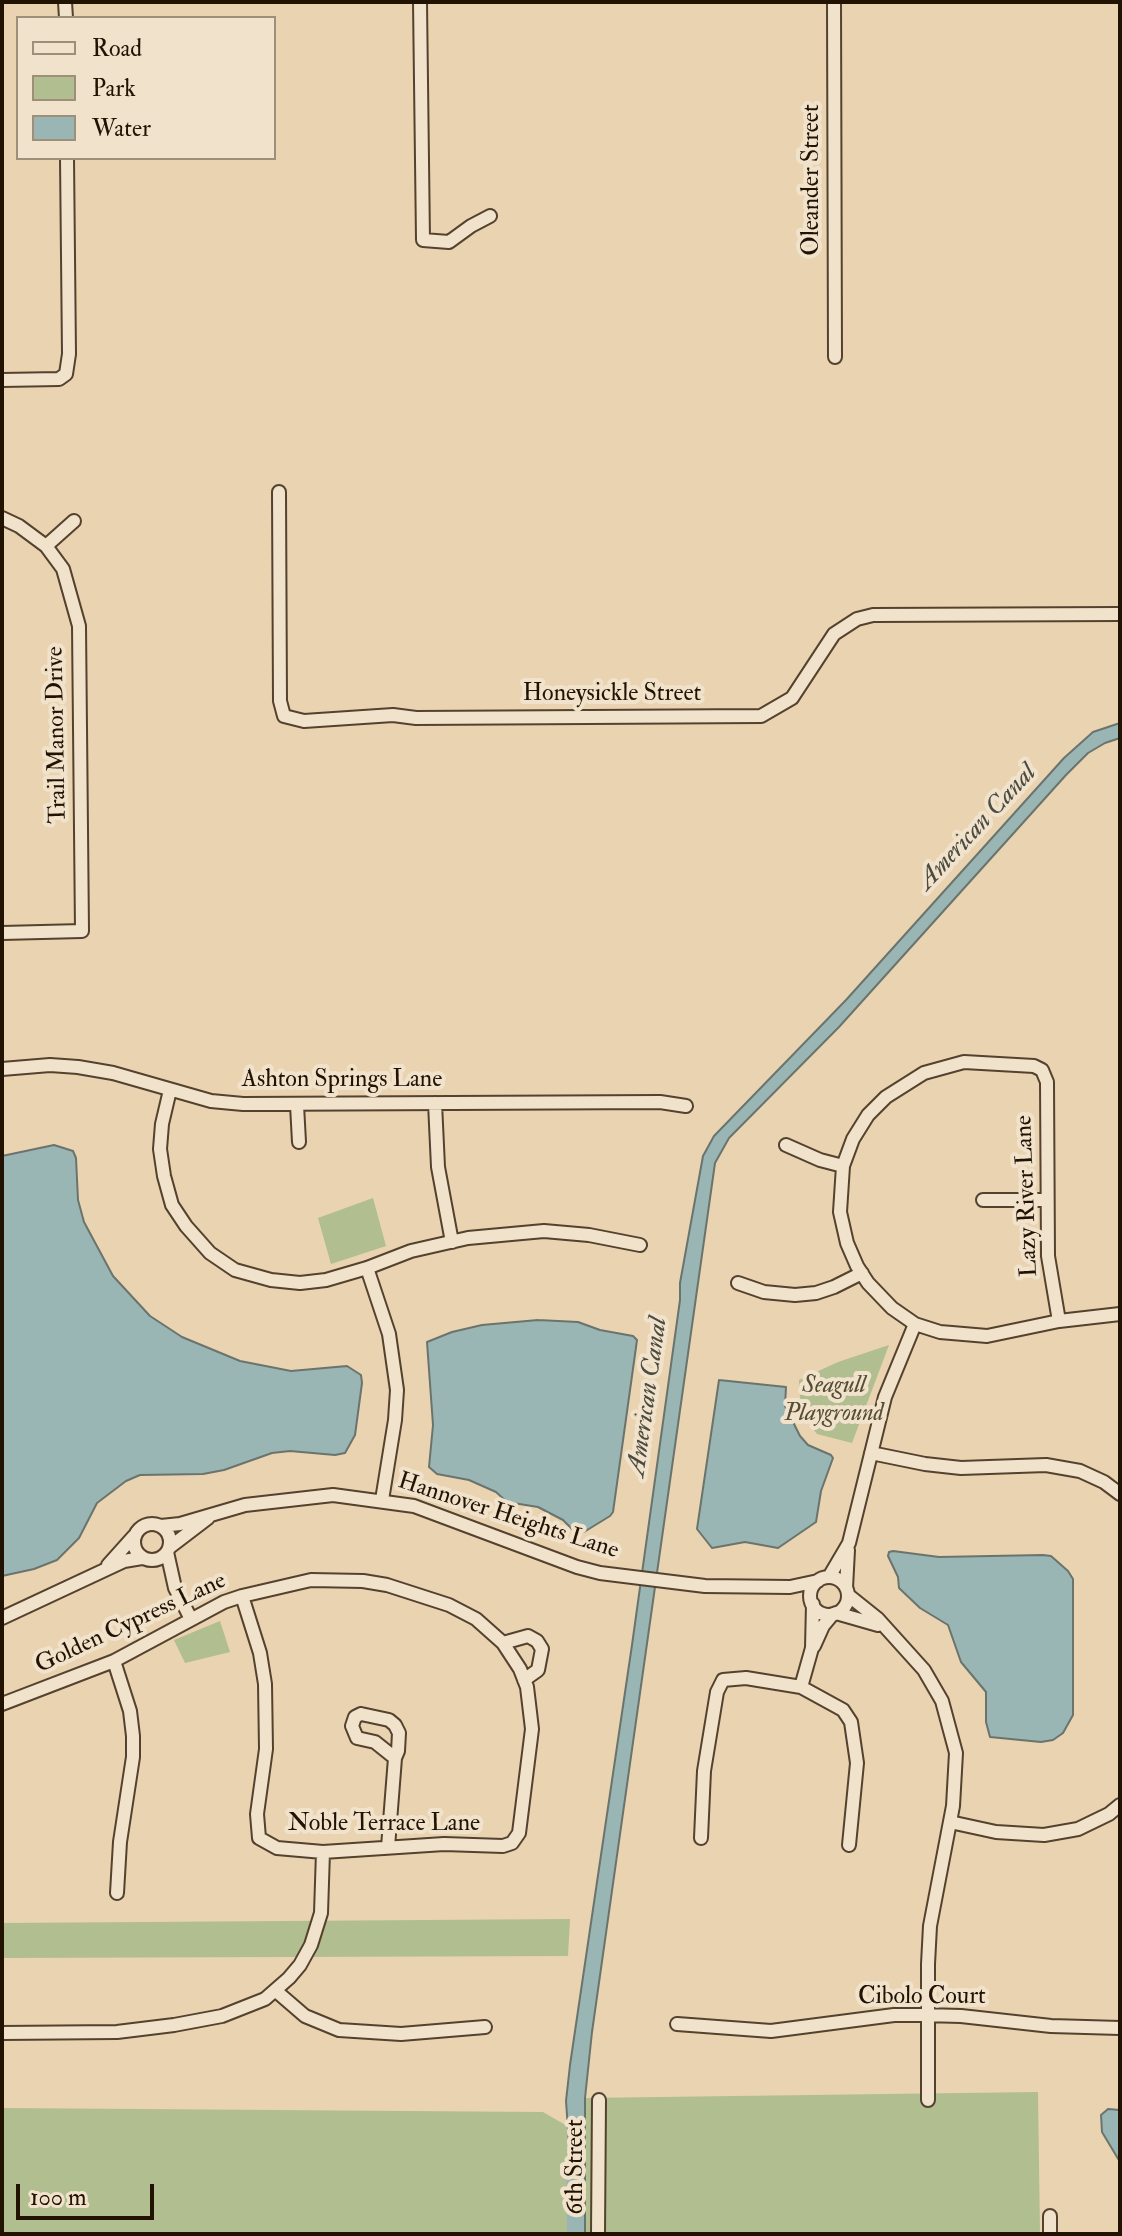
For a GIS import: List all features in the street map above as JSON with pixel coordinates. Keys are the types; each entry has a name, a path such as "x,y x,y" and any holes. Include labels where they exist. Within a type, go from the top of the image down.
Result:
{"street":[{"path":"420,2 423,240 449,242 490,216"},
{"name":"Oleander Street","path":"834,2 835,357"},
{"path":"2,380 59,379 66,374 69,354 67,160"},
{"name":"Honeysickle Street","path":"279,492 280,701 284,716 304,721 393,715 416,718 761,716 792,698 834,634 857,619 873,615 1120,614"},
{"path":"2,518 46,546 74,521"},
{"name":"Trail Manor Drive","path":"2,933 82,931 79,626 63,569 46,546"},
{"name":"Lazy River Lane","path":"843,1166 853,1139 868,1115 886,1097 924,1073 964,1062 1034,1066 1042,1070 1047,1082 1048,1256 1059,1321"},
{"name":"Ashton Springs Lane","path":"2,1069 50,1065 78,1067 113,1073 211,1101 297,1105 660,1102 686,1106"},
{"path":"170,1090 160,1149 172,1205 210,1253 235,1270 271,1280 300,1283 326,1280 411,1251 468,1238 544,1231 589,1235 640,1245"},
{"path":"435,1103 438,1167 452,1242"},
{"path":"297,1105 299,1142"},
{"path":"786,1145 843,1166 840,1212 847,1243 862,1273 892,1308 915,1324 940,1332 987,1336 1059,1321 1120,1314"},
{"path":"983,1200 1047,1200"},
{"path":"367,1268 389,1334 397,1390 382,1500"},
{"path":"738,1283 764,1292 795,1295 816,1293 862,1273"},
{"path":"812,1648 834,1614 844,1608 849,1543 885,1397 915,1324"},
{"path":"871,1453 961,1468 1046,1465 1080,1471 1104,1482 1120,1494"},
{"name":"Hannover Heights Lane","path":"103,1570 142,1526 148,1524 161,1526 245,1505 333,1495 414,1506 577,1567 625,1577 705,1586 790,1587 824,1579"},
{"name":"Hannover Heights Lane","path":"2,1618 130,1558 159,1560 214,1514"},
{"path":"161,1526 169,1535 175,1588 191,1619"},
{"path":"134,1536 135,1549 175,1588"},
{"path":"801,1687 812,1648 812,1589 835,1572 849,1543"},
{"path":"824,1579 839,1580 847,1592 901,1642 924,1670 948,1719 956,1753 957,1773 950,1822 931,1917 928,2100"},
{"name":"Golden Cypress Lane","path":"2,1704 114,1661 191,1619 242,1596 311,1580 363,1581 387,1585 425,1596 476,1619 503,1643 524,1680 532,1729 519,1833 512,1843"},
{"name":"Hannover Heights Lane","path":"790,1587 812,1602"},
{"name":"Noble Terrace Lane","path":"242,1596 260,1653 265,1684 266,1749 257,1814 259,1838 277,1848 323,1852 444,1844 503,1846 512,1843"},
{"path":"812,1602 821,1613 853,1616 885,1628"},
{"path":"503,1643 528,1636 537,1641 542,1649 538,1670 524,1680"},
{"path":"114,1661 130,1711 133,1736 117,1893"},
{"path":"701,1838 704,1771 717,1692 723,1680 746,1678 801,1687 843,1710 854,1731 857,1763 849,1845"},
{"path":"388,1847 395,1758"},
{"path":"950,1822 996,1832 1044,1835 1078,1829 1120,1805"},
{"path":"2,2033 117,2032 174,2025 244,2009 276,1991 300,1965 318,1926 323,1892 323,1852"},
{"path":"276,1991 305,2016 339,2030 401,2034 485,2027"},
{"name":"Cibolo Court","path":"677,2024 771,2031 894,2015 961,2016 1051,2026 1120,2028"},
{"name":"6th Street","path":"598,2234 599,2100"},
{"path":"1050,2216 1050,2234"}],"green space":[{"path":"373,1198 386,1246 331,1264 318,1218"},
{"name":"Seagull Playground","path":"889,1345 852,1443 817,1434 801,1413 799,1380 838,1362"},
{"path":"220,1621 230,1652 185,1663 174,1640"},
{"path":"570,1919 568,1956 2,1958 2,1923"},
{"path":"1038,2092 1040,2234 585,2234 585,2098"},
{"path":"2,2108 543,2112 569,2127 572,2234 2,2234"}],"water":[{"name":"American Canal","path":"1120,723 1120,738 1088,753 1066,775 839,1027 729,1138 715,1163 592,2032 585,2098 585,2234 572,2234 566,2101 570,2065 632,1645 680,1283 703,1156 714,1136 846,1000 1064,758 1093,732"},
{"path":"54,1145 73,1151 78,1200 84,1222 113,1276 150,1316 182,1337 240,1361 291,1371 347,1366 361,1375 362,1383 355,1435 345,1453 290,1451 272,1453 203,1474 140,1475 126,1481 97,1503 79,1538 57,1560 2,1576 2,1156"},
{"path":"538,1320 578,1322 633,1336 637,1340 613,1512 584,1532 572,1529 563,1520 538,1507 507,1502 496,1492 469,1480 437,1474 429,1467 433,1425 427,1342 482,1325"},
{"path":"719,1380 786,1387 785,1406 800,1436 808,1445 833,1458 821,1491 816,1522 778,1548 745,1542 712,1548 697,1529"},
{"path":"893,1551 939,1557 1043,1555 1051,1556 1068,1571 1073,1579 1073,1715 1063,1733 1053,1740 1041,1742 990,1737 986,1722 986,1692 961,1662 948,1625 920,1608 899,1588 898,1577 888,1556"},
{"path":"1108,2109 1120,2110 1120,2162 1102,2132 1101,2115"}],"waterway":[{"name":"American Canal","path":"571,2160 572,2234"}]}
